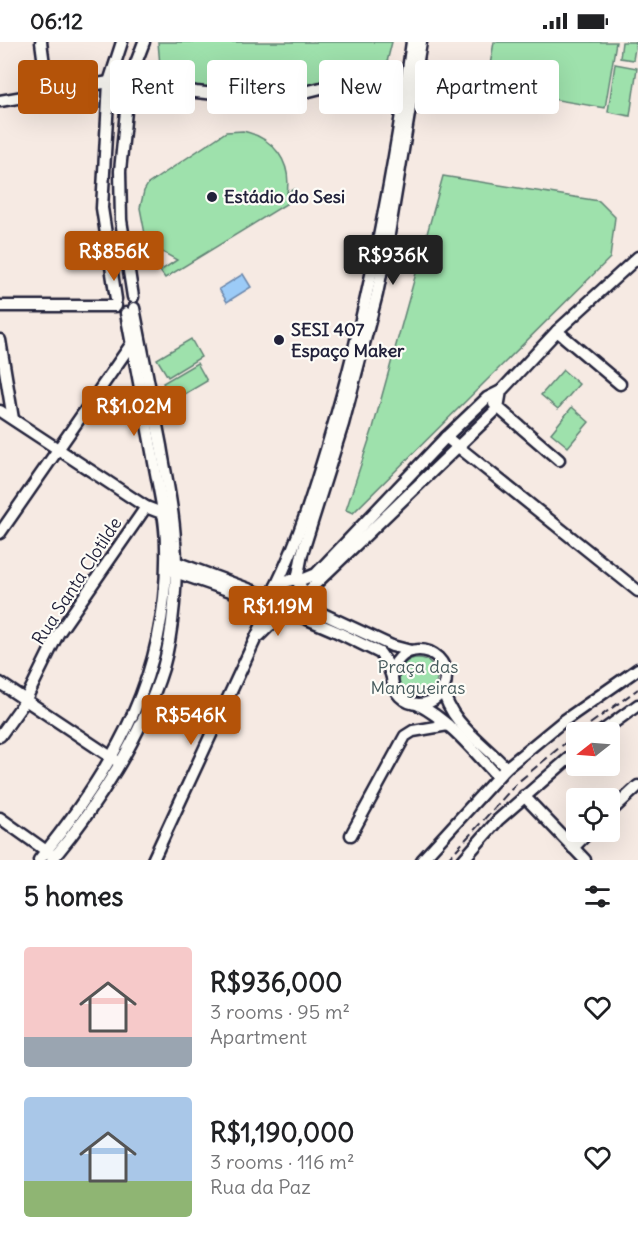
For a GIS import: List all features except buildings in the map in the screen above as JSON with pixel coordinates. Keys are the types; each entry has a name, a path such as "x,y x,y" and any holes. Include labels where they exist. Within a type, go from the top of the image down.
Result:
{"street":[{"path":"41,42 43,60"},
{"path":"122,42 109,82 102,208 116,302 122,313 131,306"},
{"path":"137,60 144,42"},
{"path":"153,860 254,643 304,522 337,413 378,245 412,42"},
{"path":"273,596 279,611 335,631 380,654 389,668 399,696 406,701 424,704 440,696 447,680 442,662 429,651 411,651 392,646 319,612 309,604 298,581 302,554 343,424 377,294 421,42"},
{"path":"195,92 273,100 349,81 405,91"},
{"path":"98,84 109,82"},
{"path":"0,101 18,98"},
{"path":"39,860 51,856 97,799 116,760 149,705 169,644 171,565 168,515 131,306 121,220 120,171 126,114"},
{"path":"273,596 286,581 298,581 316,574 446,437 487,398 501,391 557,331 638,257"},
{"path":"116,302 121,295 127,294 131,306 132,344 168,515"},
{"path":"0,306 116,302"},
{"path":"557,331 620,384"},
{"path":"0,340 13,419"},
{"path":"0,532 132,344"},
{"path":"254,643 268,626 302,607 304,596 498,408 501,391"},
{"path":"487,398 559,460"},
{"path":"0,411 146,507 168,515"},
{"path":"446,437 638,591"},
{"name":"Rua Santa Clotilde","path":"0,736 25,701 58,634 146,507"},
{"path":"171,565 273,596"},
{"path":"392,679 397,662 411,651"},
{"path":"422,860 502,772 562,722 638,669"},
{"path":"0,683 116,760"},
{"path":"443,689 453,715 502,772"},
{"path":"417,704 439,717 502,772"},
{"path":"615,722 638,705"},
{"path":"351,835 405,736 414,731 448,725"},
{"path":"463,860 479,839 566,760"},
{"path":"620,803 638,786"},
{"path":"524,796 585,860"},
{"path":"0,818 51,856"},
{"path":"573,848 579,842"}],"green space":[{"path":"158,42 392,42 388,60 319,60 319,91 307,95 307,60 207,60 207,89 195,86 195,60 160,60"},
{"path":"494,42 616,42 605,108 559,100 559,60 491,60"},
{"path":"622,42 636,42 633,60 620,58"},
{"path":"615,64 637,68 630,116 608,112"},
{"path":"243,131 264,139 272,146 287,171 287,193 295,189 299,196 165,278 160,271 177,260 155,248 145,234 140,208 144,191 148,184 226,132"},
{"path":"443,176 599,201 615,217 610,258 353,513 346,510 373,428"},
{"path":"191,339 201,357 168,377 157,359"},
{"path":"197,363 207,381 173,401 163,383"},
{"path":"563,370 579,384 558,409 541,395"},
{"path":"572,407 589,422 568,447 551,433"},
{"path":"288,585 297,588 300,597 297,606 288,609 279,606 276,597 279,588"},
{"name":"Praça das Mangueiras","path":"418,658 432,663 437,677 432,691 418,696 404,691 399,677 404,663"}],"water":[{"path":"243,274 251,287 227,302 219,289"}],"railway":[{"path":"593,722 638,689"},
{"path":"447,860 518,782 566,742"}],"place":[{"name":"Estádio do Sesi","path":"212,197"},
{"name":"SESI 407 Espaço Maker","path":"279,340"}]}
